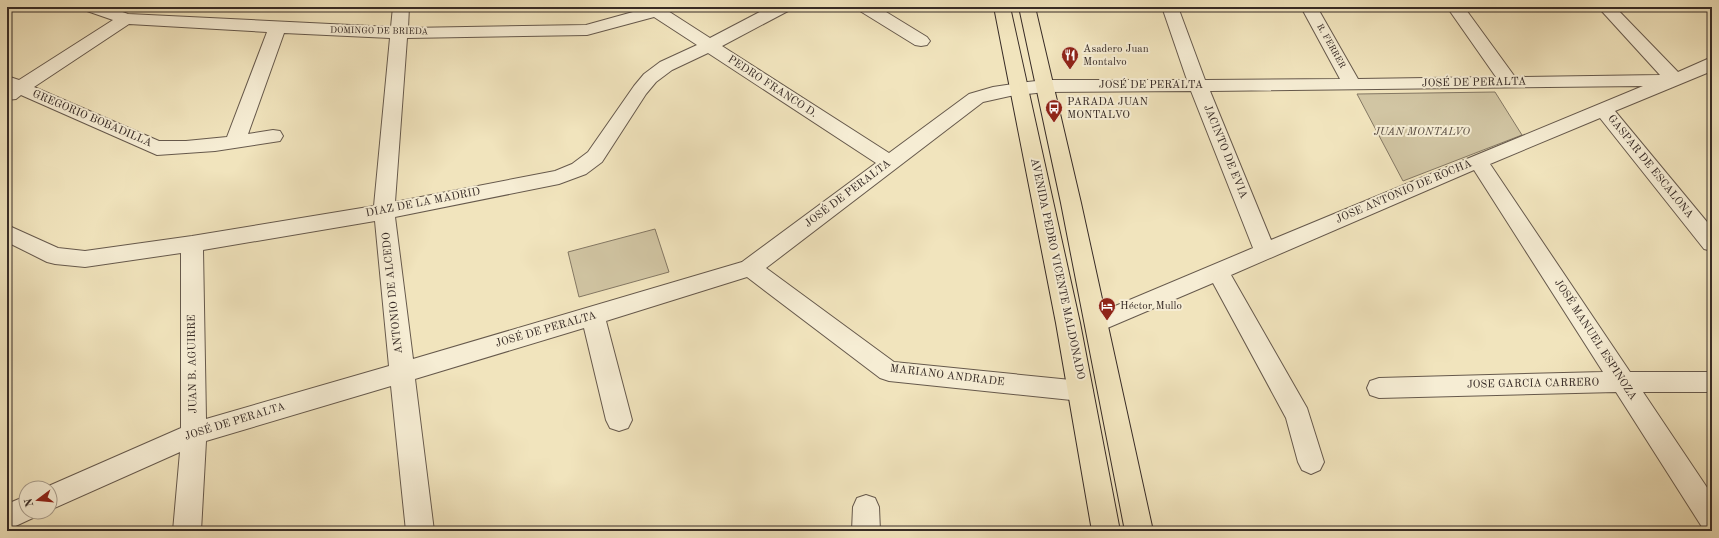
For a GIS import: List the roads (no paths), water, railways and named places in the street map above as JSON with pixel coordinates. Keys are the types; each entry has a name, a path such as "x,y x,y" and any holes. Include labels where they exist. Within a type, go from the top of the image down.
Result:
{"main road":[{"name":"AVENIDA PEDRO VICENTE MALDONADO","path":"1002,7 1020,87 1082,391 1106,531"},
{"path":"1026,7 1046,86 1138,531"}],"street":[{"name":"DOMINGO DE BRIEDA","path":"93,7 126,19 278,28 399,33 587,30 660,9"},
{"name":"ANTONIO DE ALCEDO","path":"401,7 384,212 420,531"},
{"name":"DIAZ DE LA MADRID","path":"7,233 56,256 85,259 192,244 384,212 559,177 579,169 595,157 640,90 650,78 666,66 709,46 782,7"},
{"path":"866,7 921,41"},
{"name":"JACINTO DE EVIA","path":"1170,7 1198,85 1266,251"},
{"name":"R. FERRER","path":"1309,7 1352,85"},
{"path":"1455,7 1510,83"},
{"path":"1606,7 1675,80"},
{"name":"PEDRO FRANCO D.","path":"660,9 709,46 888,162"},
{"path":"11,89 126,19"},
{"path":"235,142 270,45 278,28"},
{"name":"JOSE ANTONIO DE ROCHA","path":"1096,323 1603,109 1675,80 1708,71"},
{"name":"JOSÉ DE PERALTA","path":"58,494 194,434 750,268 888,162 976,98 997,91 1020,87 1046,86 1352,85 1675,80"},
{"name":"GREGORIO BOBADILLA","path":"11,89 157,148 181,148 273,136"},
{"name":"GASPAR DE ESCALONA","path":"1603,109 1712,243"},
{"name":"JOSÉ MANUEL ESPINOZA","path":"1478,161 1712,518"},
{"name":"JUAN B. AGUIRRE","path":"187,531 194,434 192,244"},
{"name":"MARIANO ANDRADE","path":"750,268 889,371 1082,391"},
{"path":"1218,271 1298,416 1311,462"},
{"path":"593,316 619,420"},
{"name":"JOSE GARCIA CARRERO","path":"1379,388 1623,382 1712,382"},
{"path":"7,517 18,512"}],"place":[{"name":"Asadero Juan Montalvo","path":"1070,70"},
{"name":"PARADA JUAN MONTALVO","path":"1054,123"},
{"name":"Héctor Mullo","path":"1107,321"}],"park label":[{"name":"JUAN MONTALVO","path":"1422,132"}]}
